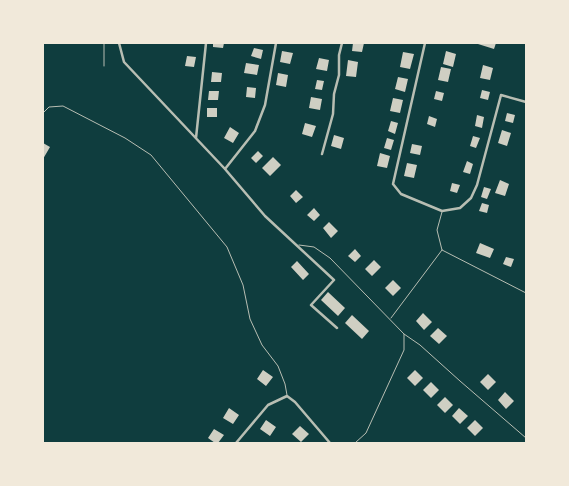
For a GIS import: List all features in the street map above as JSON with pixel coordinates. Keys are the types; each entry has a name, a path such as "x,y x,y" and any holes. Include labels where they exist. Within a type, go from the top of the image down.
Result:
{"street":[{"path":"119,43 124,62 225,169 264,216 334,280 312,305 337,328"},
{"path":"196,138 206,43"},
{"path":"225,169 255,131 264,105 276,43"},
{"path":"322,154 333,114 334,94 339,75 339,55 342,43"},
{"path":"425,43 393,184 401,194 442,211 460,208 471,198 477,185 501,95 526,102"},
{"path":"236,443 268,405 287,396 295,402 330,443"}],"lane":[{"path":"104,43 104,66"},
{"path":"43,113 49,107 63,106 125,138 151,155 227,247 243,285 250,319 262,345 278,366 285,384 287,396"},
{"path":"442,211 437,230 442,250 526,293"},
{"path":"296,245 314,247 330,258 404,334 420,345 460,382 526,438"},
{"path":"390,319 442,250"},
{"path":"355,443 366,433 404,350 404,334"}],"building":[{"path":"213,43 224,43 223,48 213,47"},
{"path":"353,43 364,43 362,52 352,51"},
{"path":"478,43 496,43 494,49"},
{"path":"254,48 263,50 261,59 251,56"},
{"path":"282,51 293,53 290,64 280,62"},
{"path":"446,51 456,54 453,67 443,64"},
{"path":"403,52 414,54 410,69 400,67"},
{"path":"187,56 196,57 194,67 185,66"},
{"path":"319,58 329,60 327,71 316,69"},
{"path":"348,60 358,62 356,77 346,76"},
{"path":"246,63 259,65 257,75 244,73"},
{"path":"483,65 493,68 490,80 480,78"},
{"path":"441,67 451,69 448,82 438,80"},
{"path":"212,72 222,73 221,82 211,82"},
{"path":"278,73 288,75 286,87 276,85"},
{"path":"398,77 408,79 405,92 395,89"},
{"path":"317,80 324,81 322,90 315,89"},
{"path":"247,87 256,88 255,98 246,97"},
{"path":"482,90 490,92 488,100 480,98"},
{"path":"209,91 219,91 218,100 208,100"},
{"path":"436,91 444,93 442,101 434,99"},
{"path":"311,97 322,99 320,110 309,108"},
{"path":"393,98 403,100 400,113 390,111"},
{"path":"207,108 217,108 217,117 207,117"},
{"path":"507,113 515,115 513,123 505,121"},
{"path":"477,115 484,117 482,128 475,126"},
{"path":"429,116 437,119 435,127 427,124"},
{"path":"391,121 398,123 395,134 388,131"},
{"path":"305,123 316,126 312,137 302,134"},
{"path":"230,127 239,133 233,143 224,138"},
{"path":"502,130 511,133 507,146 498,143"},
{"path":"334,135 344,138 341,149 331,146"},
{"path":"473,136 480,138 476,148 470,146"},
{"path":"387,138 394,140 391,150 384,148"},
{"path":"43,143 50,147 43,159"},
{"path":"412,144 422,146 420,155 410,153"},
{"path":"258,151 263,156 256,163 251,158"},
{"path":"380,153 390,156 387,168 377,166"},
{"path":"273,157 281,165 270,176 262,168"},
{"path":"467,161 473,164 470,174 463,172"},
{"path":"407,163 417,165 414,178 404,176"},
{"path":"500,180 509,184 505,196 495,193"},
{"path":"452,183 460,185 457,193 450,191"},
{"path":"484,187 491,189 487,199 481,197"},
{"path":"296,190 303,197 296,203 290,196"},
{"path":"482,203 489,205 487,213 479,211"},
{"path":"314,208 320,215 314,221 307,215"},
{"path":"329,222 338,231 331,238 323,228"},
{"path":"480,243 494,249 490,258 476,253"},
{"path":"355,249 361,256 355,262 348,256"},
{"path":"506,257 514,259 511,267 503,264"},
{"path":"374,260 381,267 372,276 365,269"},
{"path":"297,261 309,274 303,280 291,267"},
{"path":"393,280 401,288 393,296 385,288"},
{"path":"328,292 345,308 338,316 321,300"},
{"path":"423,313 432,322 424,330 416,321"},
{"path":"352,315 369,331 362,339 345,323"},
{"path":"438,328 447,336 439,344 430,336"},
{"path":"263,370 273,377 266,386 257,379"},
{"path":"415,370 423,378 415,386 407,378"},
{"path":"488,374 496,382 488,390 480,382"},
{"path":"431,382 439,390 431,398 423,390"},
{"path":"505,392 514,401 506,409 498,400"},
{"path":"445,397 453,405 445,413 437,405"},
{"path":"229,408 239,415 233,424 223,418"},
{"path":"459,408 468,416 460,424 452,416"},
{"path":"266,420 276,427 270,436 260,429"},
{"path":"475,420 483,428 475,436 467,428"},
{"path":"300,426 309,434 301,442 292,434"},
{"path":"214,429 224,435 218,443 215,443 208,438"}]}
